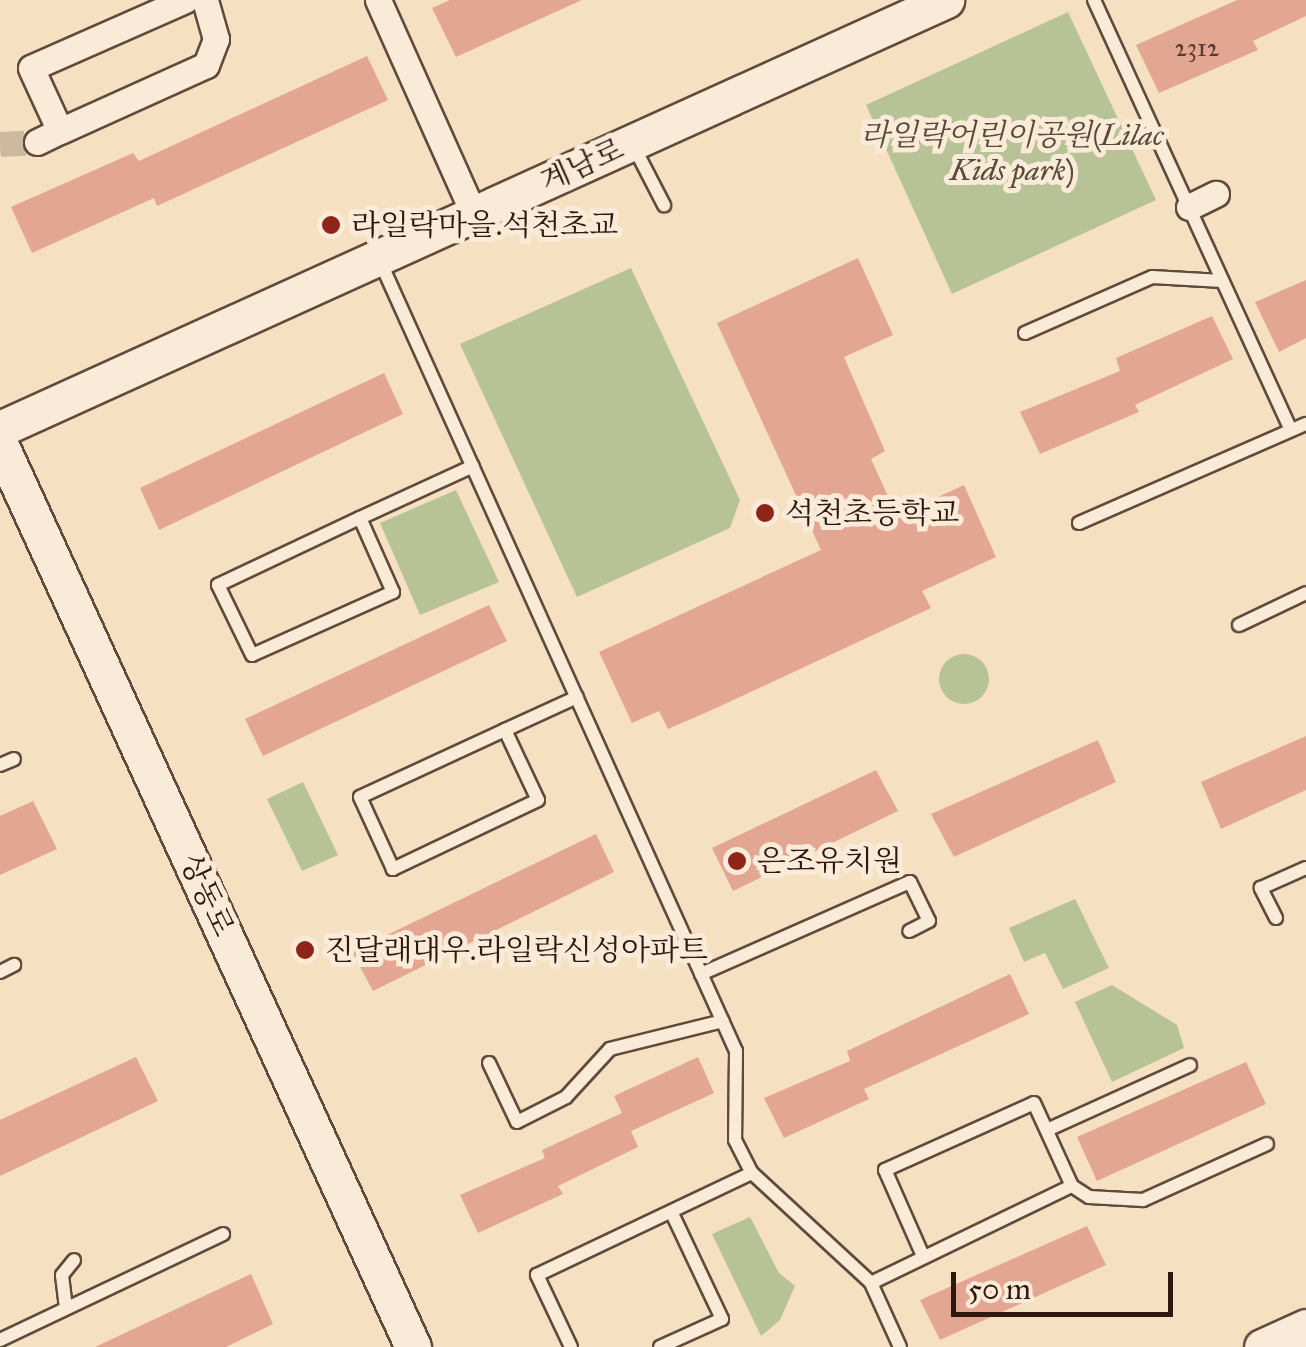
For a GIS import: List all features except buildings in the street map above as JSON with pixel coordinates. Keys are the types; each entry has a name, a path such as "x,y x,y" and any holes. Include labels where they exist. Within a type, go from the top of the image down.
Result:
{"street":[{"path":"185,0 31,68 48,137 206,65 216,39 205,0"},
{"path":"378,0 474,214"},
{"name":"계남로","path":"0,429 946,0"},
{"path":"1188,207 1216,194"},
{"name":"상동로","path":"0,444 413,1347"},
{"path":"1262,1347 1306,1327"}],"lane":[{"path":"1094,0 1290,428"},
{"path":"632,142 664,205"},
{"path":"378,257 736,1051 734,1140 752,1173 871,1283 900,1347"},
{"path":"1025,333 1152,277 1222,281"},
{"path":"1079,523 1306,424"},
{"path":"360,518 393,592 252,655 218,585 360,518 472,466"},
{"path":"1239,626 1306,593"},
{"path":"505,730 538,800 394,869 360,797 505,730 577,698"},
{"path":"0,765 14,759"},
{"path":"1276,918 1261,888 1306,868"},
{"path":"701,974 910,882 928,922 908,931"},
{"path":"0,972 14,966"},
{"path":"489,1063 517,1122 566,1096 619,1044 722,1022"},
{"path":"1047,1130 1190,1065"},
{"path":"923,1256 885,1170 1034,1102 1072,1186"},
{"path":"871,1283 1072,1186 1120,1203 1143,1200 1266,1144"},
{"path":"571,1347 537,1275 752,1173"},
{"path":"660,1347 722,1320 672,1213"},
{"path":"0,1340 223,1234"},
{"path":"66,1308 62,1276 74,1260"}],"green space":[{"name":"라일락어린이공원(Lilac Kids park)","path":"1068,12 1156,200 952,294 866,105"},
{"path":"631,268 740,500 730,528 577,597 460,344"},
{"path":"456,490 499,582 420,615 380,523"},
{"path":"964,654 982,661 989,679 982,697 964,704 946,697 939,679 946,661"},
{"path":"303,782 338,855 302,871 267,799"},
{"path":"1075,899 1109,968 1063,989 1045,953 1024,962 1009,928"},
{"path":"1112,985 1177,1025 1184,1048 1112,1082 1075,1002"},
{"path":"750,1217 779,1273 795,1286 780,1320 761,1336 712,1234"}],"tunnel":[{"path":"0,144 37,142"}],"place":[{"name":"라일락마을.석천초교","path":"331,225"},
{"name":"석천초등학교","path":"765,513"},
{"name":"은조유치원","path":"737,861"},
{"name":"진달래대우.라일락신성아파트","path":"305,950"}]}
